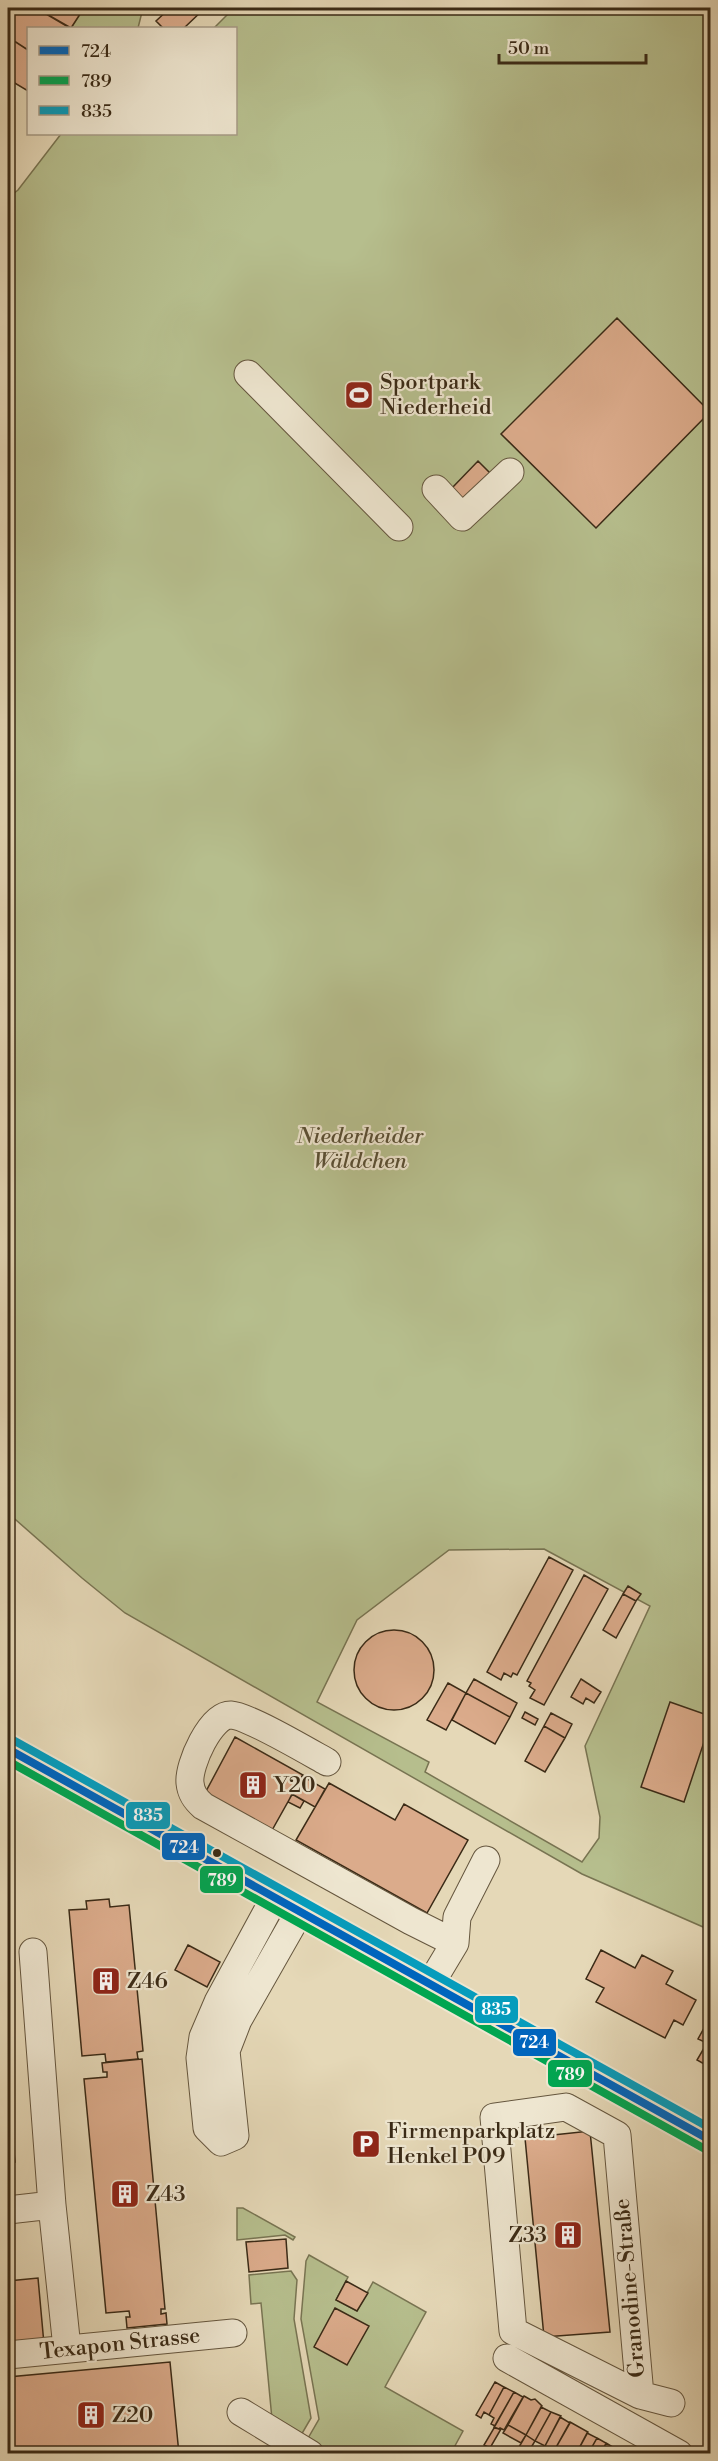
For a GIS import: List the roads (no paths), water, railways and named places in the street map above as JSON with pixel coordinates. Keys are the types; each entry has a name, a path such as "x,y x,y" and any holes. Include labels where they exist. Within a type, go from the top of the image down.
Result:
{"street":[{"path":"248,374 399,527"},
{"path":"436,489 462,517 510,472"},
{"path":"327,1762 259,1726 233,1715 224,1716 215,1723 193,1761 190,1781 194,1797 203,1806 411,1922 455,1943"},
{"path":"8,1749 711,2140"},
{"path":"431,1983 455,1943 457,1917 486,1860"},
{"path":"275,1897 218,2002 202,2037 200,2058 207,2128 221,2142 235,2136 226,2051 237,2020 300,1911"},
{"path":"33,1952 52,2205 67,2348"},
{"name":"Granodine-Straße","path":"566,2108 616,2134 639,2395 513,2331 494,2117 566,2108"},
{"path":"8,2210 52,2205"},
{"name":"Texapon Strasse","path":"8,2355 233,2333"},
{"path":"507,2358 680,2454"},
{"path":"639,2395 671,2403"},
{"path":"242,2412 310,2454"}],"place":[{"name":"Sportpark Niederheid","path":"359,395"},
{"name":"Y20","path":"253,1785"},
{"name":"Z46","path":"106,1981"},
{"name":"Firmenparkplatz Henkel P09","path":"366,2144"},
{"name":"Z43","path":"125,2194"},
{"name":"Z33","path":"568,2235"},
{"name":"Z20","path":"91,2415"}],"park label":[{"name":"Niederheider Wäldchen","path":"360,1148"}]}
